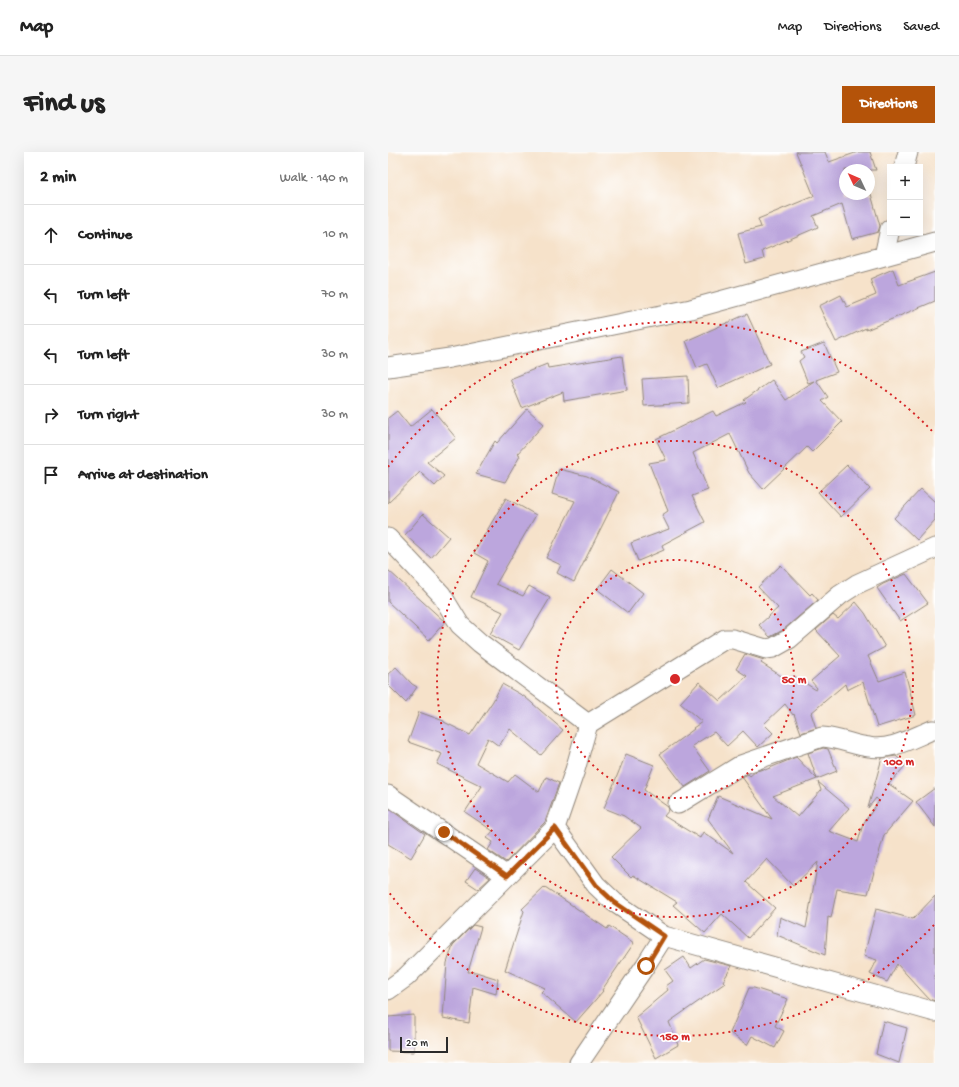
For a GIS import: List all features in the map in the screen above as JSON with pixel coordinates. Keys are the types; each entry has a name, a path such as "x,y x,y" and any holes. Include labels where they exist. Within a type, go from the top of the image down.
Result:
{"street":[{"path":"905,164 908,152"},
{"path":"884,256 888,236"},
{"path":"388,367 450,358 691,309 935,242"},
{"path":"388,538 441,594 460,625 480,643 588,724"},
{"path":"388,990 406,977 555,828 575,770 588,724 725,639 733,639 766,649 773,648 789,639 840,595 857,584 935,548"},
{"path":"678,804 741,765 822,737 835,738 869,747 889,747 935,730"},
{"path":"388,795 507,876"},
{"path":"555,828 596,885 614,902 664,936 935,1012"},
{"path":"579,1063 646,966 664,936"}],"building":[{"path":"796,152 825,152 829,162 858,152 870,152 874,164 839,164 839,200 873,200 880,226 878,232 852,239 842,204 813,216 818,227 762,251 764,259 746,264 738,233 761,227 758,219 814,196"},
{"path":"893,269 899,285 935,272 935,301 866,330 866,328 836,342 819,306 841,295 847,307 876,295 870,279"},
{"path":"747,314 770,364 718,388 707,364 697,368 686,341"},
{"path":"824,343 837,372 816,380 828,397 822,401 842,422 812,452 807,447 763,489 749,473 730,434 693,453 708,490 692,496 705,522 662,545 664,550 638,561 631,543 669,529 662,515 668,511 649,463 666,460 656,439 713,411 716,416 746,402 744,400 772,380 786,400 814,381 808,383 799,361 804,357 801,352"},
{"path":"622,356 627,390 564,401 563,392 522,408 510,379 547,364 548,368"},
{"path":"688,376 689,403 644,406 642,379"},
{"path":"432,409 456,438 427,462 444,476 435,486 420,472 388,503 388,418 397,411 410,427"},
{"path":"527,409 544,424 517,454 520,456 505,482 476,474 495,441 497,443"},
{"path":"847,465 870,489 841,517 818,492"},
{"path":"559,469 587,476 619,492 574,582 557,573 561,565 546,558 575,501 552,494"},
{"path":"921,489 935,502 935,520 917,540 894,518"},
{"path":"506,498 536,515 496,584 523,596 529,586 550,598 519,650 490,634 503,612 471,597 488,561 474,553"},
{"path":"423,514 449,537 431,558 405,535"},
{"path":"781,565 810,595 812,593 818,600 783,630 770,637 759,625 778,608 758,587"},
{"path":"612,569 643,593 628,613 597,589"},
{"path":"388,570 445,622 429,640 388,602"},
{"path":"906,574 928,603 900,621 877,588"},
{"path":"856,602 865,613 885,647 868,656 879,681 905,672 916,715 877,727 863,682 847,690 845,684 811,713 816,728 801,733 794,714 793,715 785,704 764,724 773,733 758,747 743,731 727,746 714,732 692,746 710,771 685,787 660,754 702,722 680,703 699,682 720,701 747,676 736,669 745,654 764,660 761,663 789,681 794,676 816,690 817,688 811,681 840,656 816,630 833,615 838,619"},
{"path":"396,667 412,684 417,687 406,703 388,685 388,674"},
{"path":"502,684 525,697 563,730 541,755 510,729 499,746 488,738 476,763 508,782 515,774 539,792 546,777 559,783 545,822 506,862 488,850 493,842 487,838 493,831 465,812 482,786 437,764 442,754 408,742 419,712 444,721 470,735 493,701"},
{"path":"823,748 828,749 837,771 817,779 808,753"},
{"path":"626,754 654,765 644,790 668,807 669,810 664,816 700,838 703,832 733,853 708,819 718,796 772,819 742,777 748,774 750,776 756,771 765,770 796,757 817,779 773,796 798,817 821,790 818,782 849,808 829,831 858,842 863,824 879,801 876,798 868,808 882,758 896,756 906,765 889,784 913,801 884,835 868,894 837,889 831,918 828,917 825,955 777,935 780,917 806,928 818,862 793,886 767,859 746,882 775,908 748,938 722,914 705,933 673,905 677,902 633,875 631,877 611,857 641,828 624,816 604,808"},
{"path":"935,788 935,827 916,802"},
{"path":"388,808 425,834 411,858 388,844"},
{"path":"475,868 490,878 478,889 466,881"},
{"path":"545,887 607,929 609,926 634,943 602,990 603,991 576,1022 541,992 545,988 505,970 524,911 522,909"},
{"path":"935,896 935,1001 929,999 897,964 887,982 870,974 877,960 864,956 876,909 913,919"},
{"path":"473,925 481,927 468,972 476,972 498,979 496,994 473,987 469,1023 443,1018 447,963 453,945"},
{"path":"684,957 691,968 704,959 732,966 723,981 725,983 669,1022 678,1045 656,1058 636,1017 668,990 666,986 673,981 665,970"},
{"path":"749,988 754,988 788,999 775,1026 784,1031 775,1048 752,1036 747,1045 730,1033"},
{"path":"414,1015 414,1052 388,1051 388,1017"},
{"path":"883,1021 907,1028 899,1063 876,1054"}],"route":[{"path":"444,832 507,876 555,828 596,885 614,902 664,936 646,966"}]}
